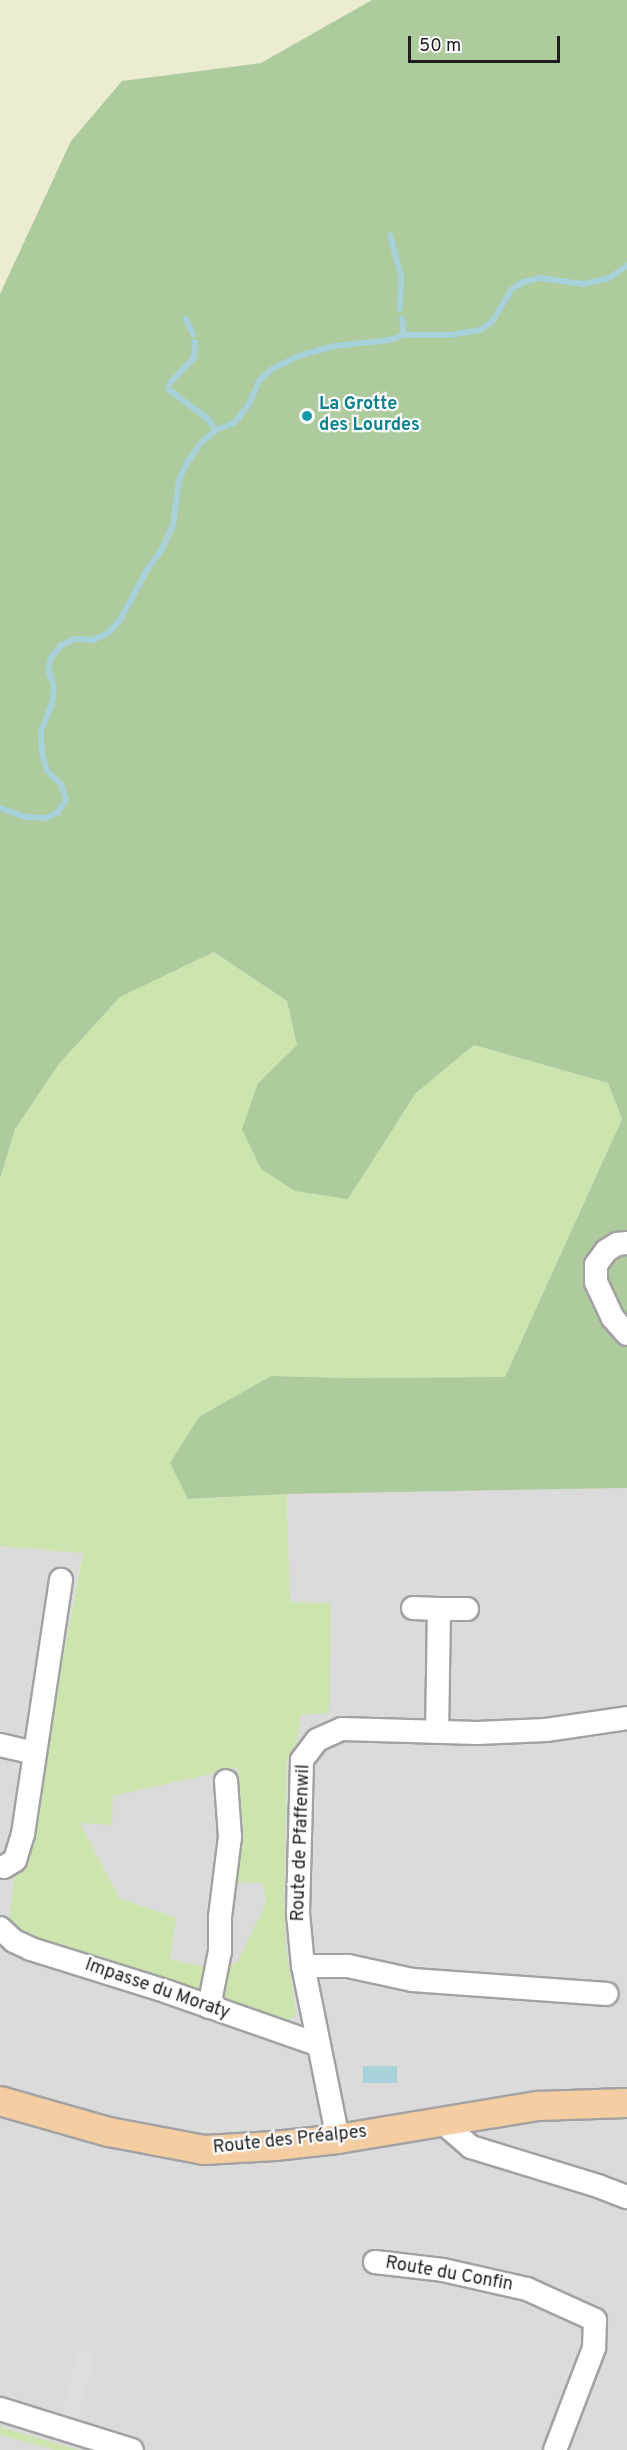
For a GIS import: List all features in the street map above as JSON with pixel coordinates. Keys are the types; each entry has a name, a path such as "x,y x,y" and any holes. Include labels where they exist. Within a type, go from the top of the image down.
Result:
{"main road":[{"name":"Route des Préalpes","path":"0,2101 109,2132 204,2150 275,2146 338,2139 538,2106 627,2103"}],"street":[{"path":"627,1243 617,1244 606,1251 596,1264 596,1282 613,1317 627,1334"},
{"path":"2,1873 15,1860 23,1834 61,1580"},
{"path":"413,1608 467,1609"},
{"path":"437,1732 439,1609"},
{"name":"Route de Pfaffenwil","path":"338,2139 303,1966 298,1913 302,1760 317,1740 342,1729 437,1732 546,1730 627,1718"},
{"path":"0,1745 35,1753"},
{"path":"209,2007 220,1951 220,1917 230,1837 226,1781"},
{"name":"Impasse du Moraty","path":"0,1928 14,1941 31,1948 319,2045"},
{"path":"303,1966 348,1966 413,1980 606,1994"},
{"path":"441,2121 471,2147 598,2186 627,2198"},
{"name":"Route du Confin","path":"375,2262 443,2270 527,2289 595,2320 594,2348 555,2450"},
{"path":"0,2409 132,2450"}],"shaded area":[{"path":"627,1488 627,2450 0,2450 0,1546 83,1552 24,1863 170,1960 175,1918 119,1898 80,1823 331,1603 290,1603 287,1494"},
{"path":"79,2350 94,2354 77,2421 61,2417"}],"green space":[{"path":"0,0 372,0 261,63 122,81 71,141 0,294"},
{"path":"372,0 627,0 627,1488 287,1494 188,1499 170,1463 199,1417 271,1376 505,1377 622,1119 608,1083 474,1045 416,1093 348,1199 295,1191 261,1169 242,1129 258,1083 297,1045 287,1001 214,952 120,997 59,1064 15,1129 0,1179 0,294 71,141 122,81 261,63"},
{"path":"214,952 287,1001 297,1045 258,1083 348,1199 416,1093 474,1045 608,1083 622,1119 505,1377 271,1376 189,1499 287,1494 290,1602 331,1603 329,1713 301,1715 296,1746 287,1760 284,1900 286,1948 296,2013 291,2019 280,2022 228,2001 220,1991 222,1972 239,1960 266,1902 263,1883 233,1882 238,1768 113,1796 112,1825 80,1823 119,1898 176,1918 170,1959 210,1968 201,1995 15,1932 9,1920 15,1873 24,1863 83,1553 0,1546 0,1179 15,1129 59,1064 120,997"},
{"path":"0,2427 79,2450 56,2450 0,2435"}],"water":[{"path":"363,2066 397,2066 397,2083 363,2083"}],"waterway":[{"path":"390,235 401,276 400,309"},
{"path":"0,808 26,817 46,818 58,812 66,800 61,784 47,771 42,752 41,731 52,704 54,687 48,669 51,658 61,645 76,639 93,640 108,633 120,620 148,568 161,551 173,525 179,480 188,461 202,442 216,430 234,423 248,406 259,381 272,369 299,356 334,346 390,340 404,335 450,335 480,330 492,322 512,289 523,282 541,278 583,284 607,279 627,266"},
{"path":"186,319 193,334"},
{"path":"402,319 404,335"},
{"path":"195,342 194,358 170,383 168,389 208,419 216,430"}],"place":[{"name":"La Grotte des Lourdes","path":"307,416"}]}
